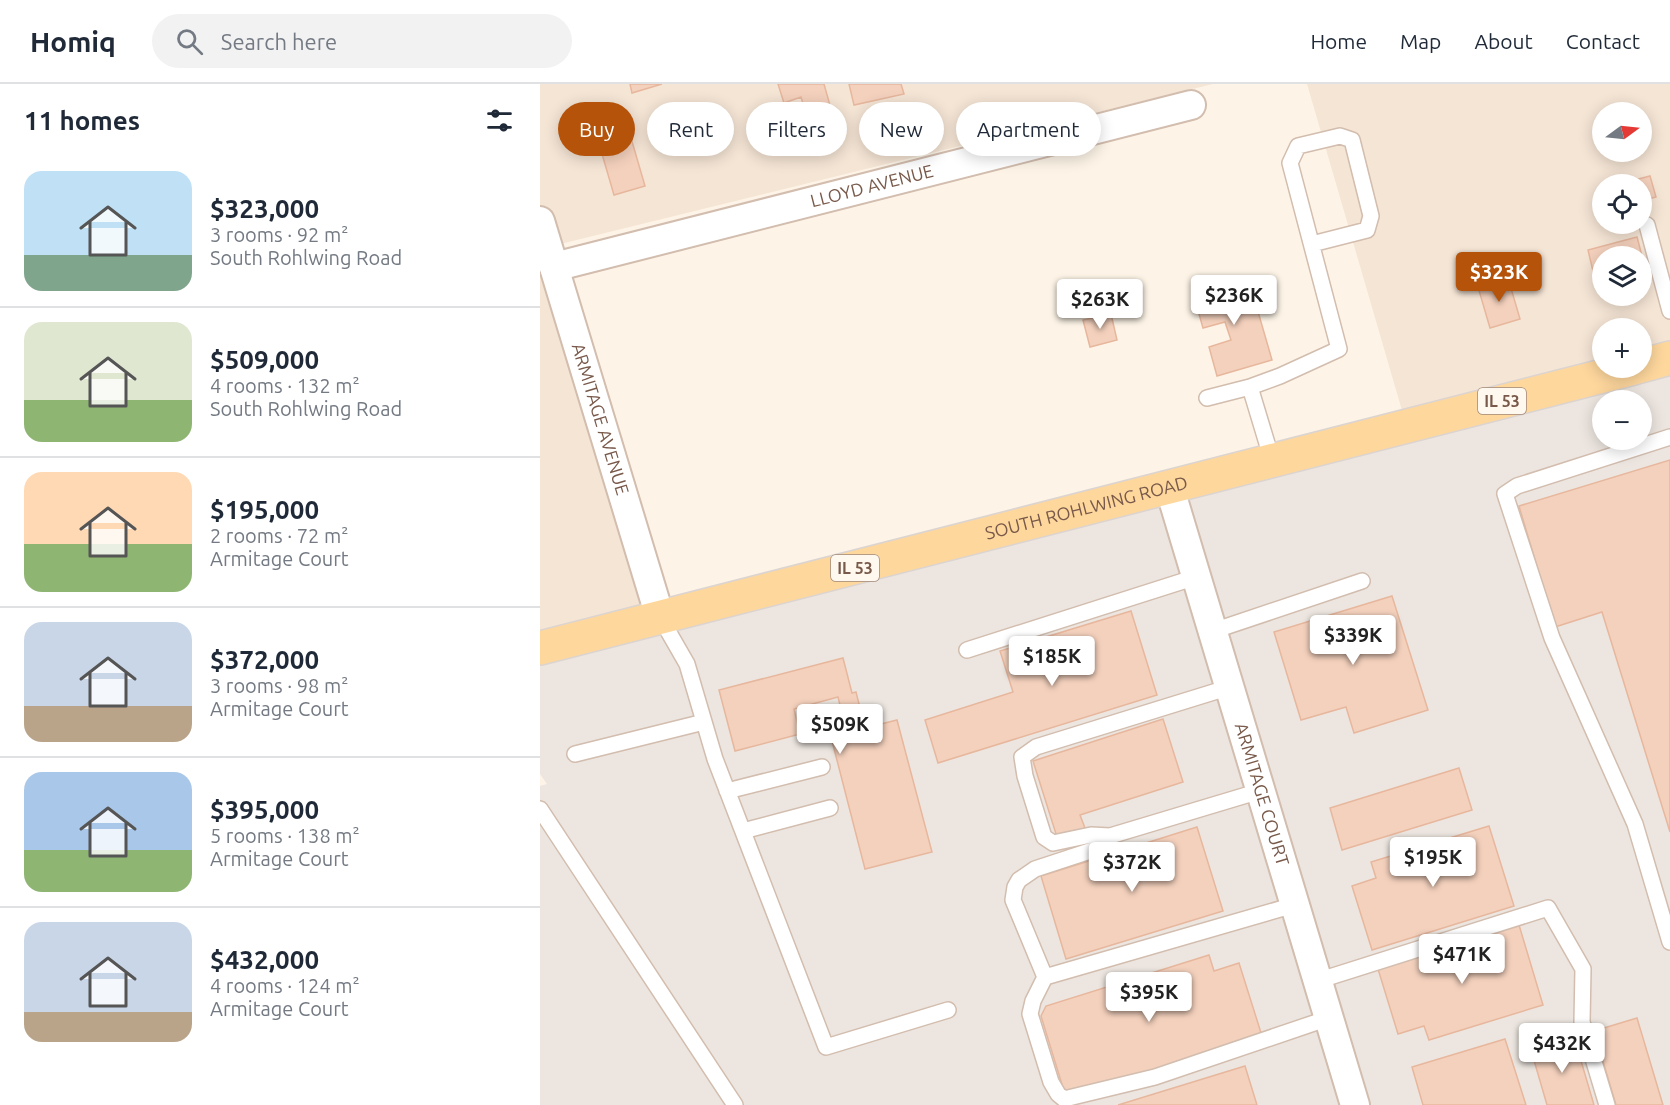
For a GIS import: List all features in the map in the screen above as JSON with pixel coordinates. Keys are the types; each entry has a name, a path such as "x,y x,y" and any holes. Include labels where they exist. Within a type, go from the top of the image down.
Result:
{"main road":[{"path":"1652,363 1670,358"},
{"name":"SOUTH ROHLWING ROAD","path":"540,648 1595,378"}],"street":[{"name":"LLOYD AVENUE","path":"554,267 1191,105"},
{"name":"ARMITAGE AVENUE","path":"540,221 660,617"},
{"name":"ARMITAGE COURT","path":"1169,486 1355,1105"}],"lane":[{"path":"1207,398 1250,387 1280,376 1339,349 1311,244 1290,163 1298,146 1340,136 1352,140 1371,216 1367,231 1311,244"},
{"path":"1649,234 1670,311"},
{"path":"1250,387 1272,460"},
{"path":"1670,437 1517,486 1505,494 1552,638 1635,824 1670,942"},
{"path":"967,650 1196,577"},
{"path":"1213,631 1362,581"},
{"path":"660,617 687,664 715,759 826,1047 948,1010"},
{"path":"1230,687 1036,747 1022,757 1025,776 1044,837 1053,843 1090,835 1110,836 1260,791"},
{"path":"575,754 704,722"},
{"path":"727,791 822,767"},
{"path":"743,831 830,808"},
{"path":"540,809 735,1105"},
{"path":"1045,977 1013,900 1015,887 1019,880 1035,869 1096,849 1110,836"},
{"path":"1294,905 1045,977 1033,1001 1030,1014 1050,1082 1064,1099 1155,1077 1329,1018"},
{"path":"1317,981 1548,908 1583,969 1582,1023 1607,1105"}],"shaded area":[{"path":"540,84 1213,84 1101,111 1101,102 956,102 956,147 944,150 944,102 859,102 859,156 919,156 540,249"},
{"path":"1307,84 1670,84 1670,343 1652,348 1652,318 1592,318 1592,364 1403,414"},
{"path":"540,275 643,607 540,635"},
{"path":"1670,373 1670,1105 540,1105 540,786 547,784 540,774 540,664 1592,393 1592,450 1652,450 1652,390 1604,390"}],"building":[{"path":"630,84 662,84 632,93"},
{"path":"778,84 824,84 829,102 802,102 801,97 784,102"},
{"path":"849,84 901,84 904,94 859,102 854,105"},
{"path":"635,152 645,186 614,195 603,156 635,156"},
{"path":"1652,183 1656,197 1652,198"},
{"path":"1637,237 1639,246 1603,246"},
{"path":"1592,249 1592,267 1588,250"},
{"path":"1248,277 1272,360 1217,376 1209,347 1231,340 1225,322 1203,328 1193,293"},
{"path":"1508,278 1520,319 1490,328 1478,287"},
{"path":"1111,314 1117,340 1090,347 1083,320"},
{"path":"1670,460 1670,832 1602,612 1555,627 1519,506"},
{"path":"1392,596 1428,710 1354,733 1346,707 1301,720 1274,632"},
{"path":"1131,611 1157,695 938,763 925,720 1013,692 1000,651"},
{"path":"843,658 852,693 856,692 865,728 897,720 932,852 865,869 831,737 847,734 838,697 794,709 800,734 735,751 719,690"},
{"path":"1163,719 1183,782 1080,815 1085,828 1057,837 1033,761"},
{"path":"1459,768 1472,810 1342,850 1330,808"},
{"path":"1489,826 1514,906 1372,950 1352,886 1376,878 1371,862"},
{"path":"1197,827 1223,911 1066,959 1041,876"},
{"path":"1519,925 1543,1005 1429,1040 1424,1026 1398,1034 1378,969"},
{"path":"1209,955 1214,971 1239,963 1262,1036 1071,1095 1064,1091 1041,1016 1046,1006"},
{"path":"1637,1018 1663,1105 1616,1105 1594,1031"},
{"path":"1574,1037 1594,1105 1547,1105 1531,1050"},
{"path":"1505,1039 1526,1105 1423,1105 1412,1067"},
{"path":"1245,1066 1257,1105 1118,1105"}]}
